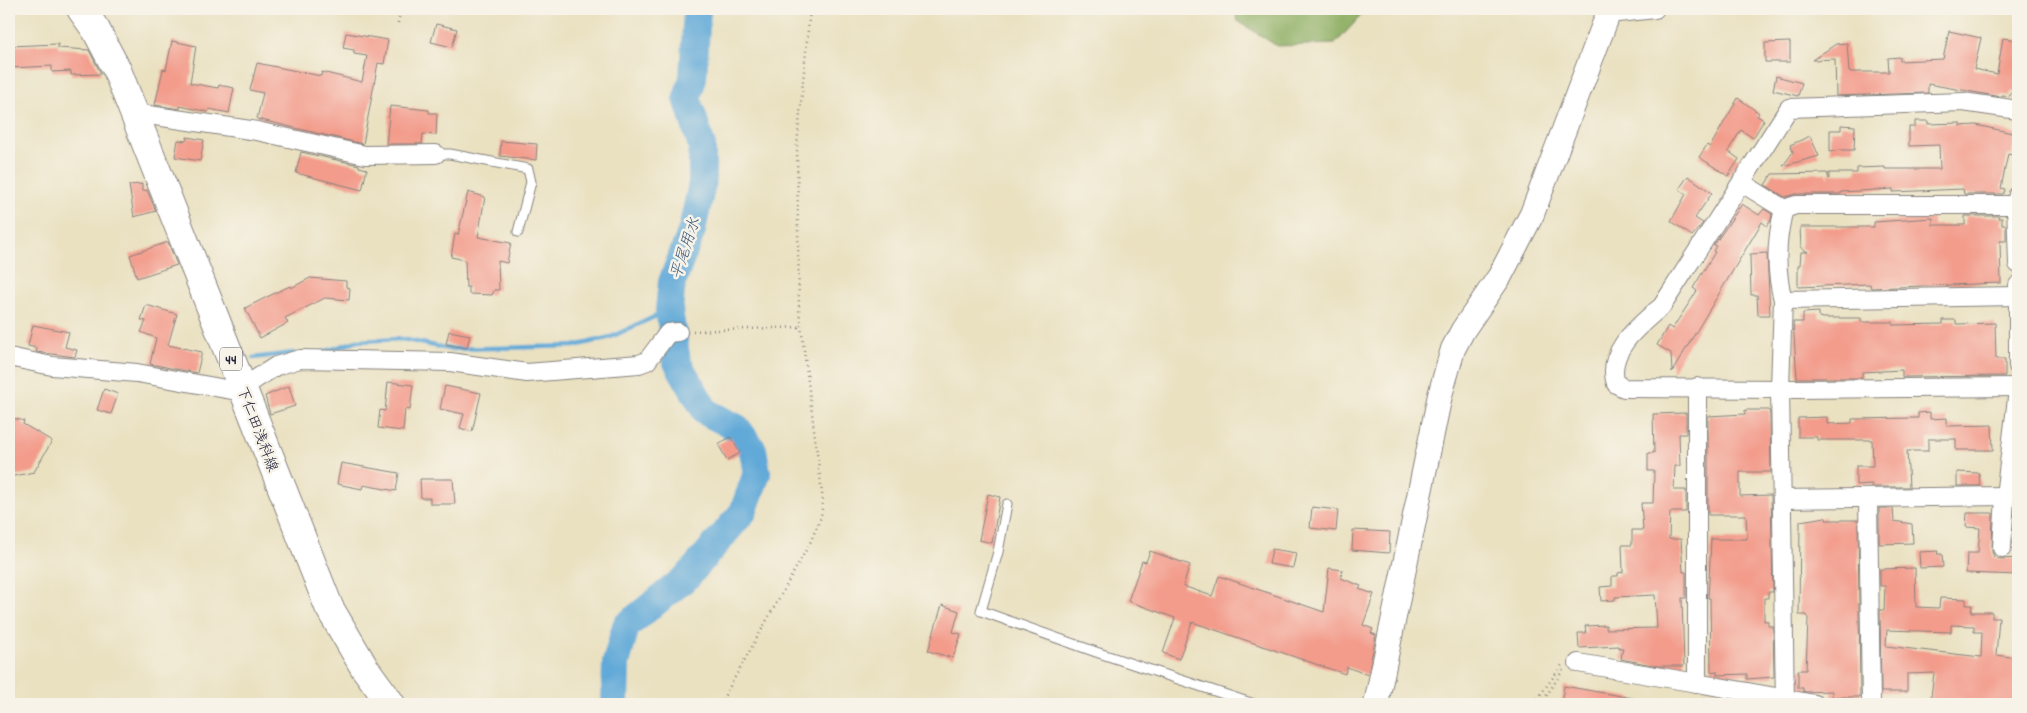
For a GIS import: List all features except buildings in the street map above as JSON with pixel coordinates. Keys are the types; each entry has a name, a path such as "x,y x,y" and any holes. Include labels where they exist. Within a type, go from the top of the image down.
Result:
{"main road":[{"name":"下仁田浅科線","path":"81,9 96,30 118,70 242,389 330,606 359,659 391,704"}],"street":[{"path":"1376,704 1440,395 1453,349 1463,330 1500,276 1532,214 1609,11 1654,9"},
{"path":"2002,548 2005,496 2018,388 1624,388 1616,384 1613,375 1615,360 1635,328 1662,306 1789,108 1963,102 2018,110"},
{"path":"135,113 257,131 365,155 436,154"},
{"path":"1742,183 1784,209"},
{"path":"1784,209 1796,205 2017,199 2018,264"},
{"path":"1784,209 1777,234 1779,286 1783,300 1780,388 1786,702"},
{"path":"1783,300 2018,292 2018,366"},
{"path":"9,357 52,366 137,373 231,391 242,389 276,366 300,359 450,362 527,373 639,364 647,360 673,332"},
{"path":"1697,388 1697,683"},
{"path":"1782,499 2005,496"},
{"path":"1868,499 1871,704"},
{"path":"1578,663 1697,683 1786,702 1815,704"}],"lane":[{"path":"436,154 450,154 528,169 531,182 518,232"},
{"path":"1007,504 998,552 980,611 1096,652 1254,704"}],"path":[{"path":"398,24 401,9"},
{"path":"720,704 810,543 822,517 822,482 801,327 796,145 810,9"},
{"path":"673,332 801,327"},
{"path":"1529,704 1538,698 1559,667 1568,661 1578,663"},
{"path":"1541,704 1564,667 1578,663"}],"green space":[{"path":"1234,9 1367,9 1335,44 1277,46 1238,21"}],"waterway":[{"name":"平尾用水","path":"615,704 616,663 626,626 688,576 743,512 757,473 753,450 737,428 706,412 677,362 669,310 672,282 692,230 702,184 702,146 687,98 693,78 697,9"},
{"path":"324,352 357,341 402,339 449,349 574,346 611,337 669,310"},
{"path":"253,358 293,353"}]}
